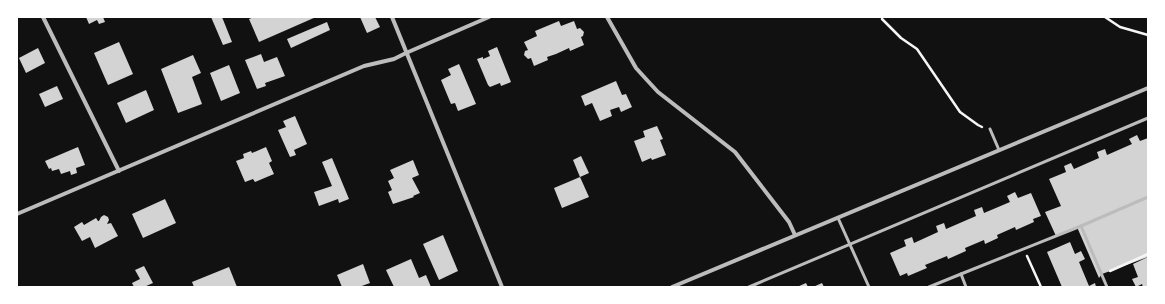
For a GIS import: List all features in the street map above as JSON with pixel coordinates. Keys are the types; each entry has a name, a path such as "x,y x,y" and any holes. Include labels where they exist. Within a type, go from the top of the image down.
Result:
{"street":[{"path":"43,17 119,171"},
{"path":"392,17 502,287"},
{"path":"17,214 364,66 394,60 406,53 490,17"},
{"path":"607,17 636,68 658,92 735,152 789,222 795,235"},
{"path":"672,287 1148,88"}],"lane":[{"path":"749,287 1148,118"},
{"path":"990,129 999,150"},
{"path":"929,287 1082,226 1148,197"},
{"path":"838,218 869,287"},
{"path":"1082,226 1107,287"},
{"path":"961,274 966,287"}],"path":[{"path":"1105,17 1120,27 1148,35"},
{"path":"882,20 901,38 917,49 960,112 978,125 990,129"},
{"path":"1024,249 1041,287"},
{"path":"1102,274 1148,254"}],"building":[{"path":"86,17 103,17 105,22 99,24 97,20 89,24"},
{"path":"211,17 222,17 232,42 223,45"},
{"path":"254,17 316,17 259,42 249,19"},
{"path":"360,17 375,17 380,27 367,33"},
{"path":"559,21 561,26 574,21 577,29 580,28 584,32 583,36 581,37 584,45 570,51 569,48 547,57 548,60 534,66 531,58 528,59 524,55 525,51 528,50 524,42 537,36 535,31"},
{"path":"327,22 330,30 291,48 287,39"},
{"path":"119,42 133,74 108,85 94,53"},
{"path":"497,47 511,82 501,86 500,83 490,87 477,59 483,57 483,59 490,56 488,51"},
{"path":"38,48 45,63 26,73 19,58"},
{"path":"261,54 264,62 277,57 285,76 265,83 266,86 257,89 245,60"},
{"path":"193,55 201,73 192,77 202,104 178,113 161,69"},
{"path":"459,64 476,104 458,111 455,103 451,104 441,80 451,75 448,69"},
{"path":"229,65 240,93 221,101 210,73"},
{"path":"616,81 622,95 626,94 632,107 621,112 619,107 610,110 612,116 600,121 592,103 585,106 581,96"},
{"path":"57,86 63,99 45,107 39,94"},
{"path":"146,90 154,110 126,123 117,103"},
{"path":"295,116 307,144 294,150 296,155 290,157 278,130 286,127 283,121"},
{"path":"657,126 663,139 660,140 666,155 652,160 651,158 642,162 634,141 645,137 643,131"},
{"path":"1137,135 1140,141 1148,138 1148,257 1102,274 1099,278 1077,227 1056,236 1045,212 1061,206 1049,179 1066,172 1064,166 1071,163 1074,169 1099,158 1097,152 1105,149 1107,155 1132,144 1129,139"},
{"path":"78,147 85,165 76,168 77,173 71,175 70,171 61,174 59,169 52,171 51,168 49,169 45,161"},
{"path":"266,147 272,161 269,163 274,174 255,182 253,179 245,182 236,161 244,158 243,154 251,151 252,153"},
{"path":"581,156 589,173 580,177 573,160"},
{"path":"332,158 349,199 339,203 338,199 319,206 314,192 332,186 322,162"},
{"path":"413,160 419,175 412,178 420,193 413,196 414,197 393,204 388,192 392,190 388,181 394,178 390,170"},
{"path":"580,177 589,197 562,208 554,188"},
{"path":"1015,192 1018,198 1031,193 1041,216 1033,219 1034,222 1016,230 1015,227 997,235 998,238 985,244 984,240 965,248 966,251 948,259 947,256 925,265 927,268 908,276 907,273 900,276 890,253 906,246 904,240 912,237 914,243 938,232 936,226 944,223 946,229 976,216 974,210 982,207 984,213 1010,202 1007,196"},
{"path":"165,199 176,223 143,238 132,214"},
{"path":"104,215 108,217 109,220 107,224 111,223 118,236 95,248 90,237 82,241 74,227 82,222 84,225 96,218 99,221"},
{"path":"443,235 458,271 439,280 423,244"},
{"path":"1070,242 1075,254 1081,251 1085,259 1079,262 1089,286 1095,283 1096,287 1062,287 1047,252"},
{"path":"1148,257 1148,287 1143,287 1142,284 1136,287 1132,279 1138,277 1133,264"},
{"path":"411,259 419,278 426,275 431,287 394,287 386,270"},
{"path":"363,264 370,283 359,287 342,287 337,275"},
{"path":"144,266 153,283 144,287 134,287 132,283 140,279 135,270"},
{"path":"229,267 237,287 194,287 192,282"},
{"path":"806,283 808,287 797,287"},
{"path":"822,283 824,287 813,287"}]}
